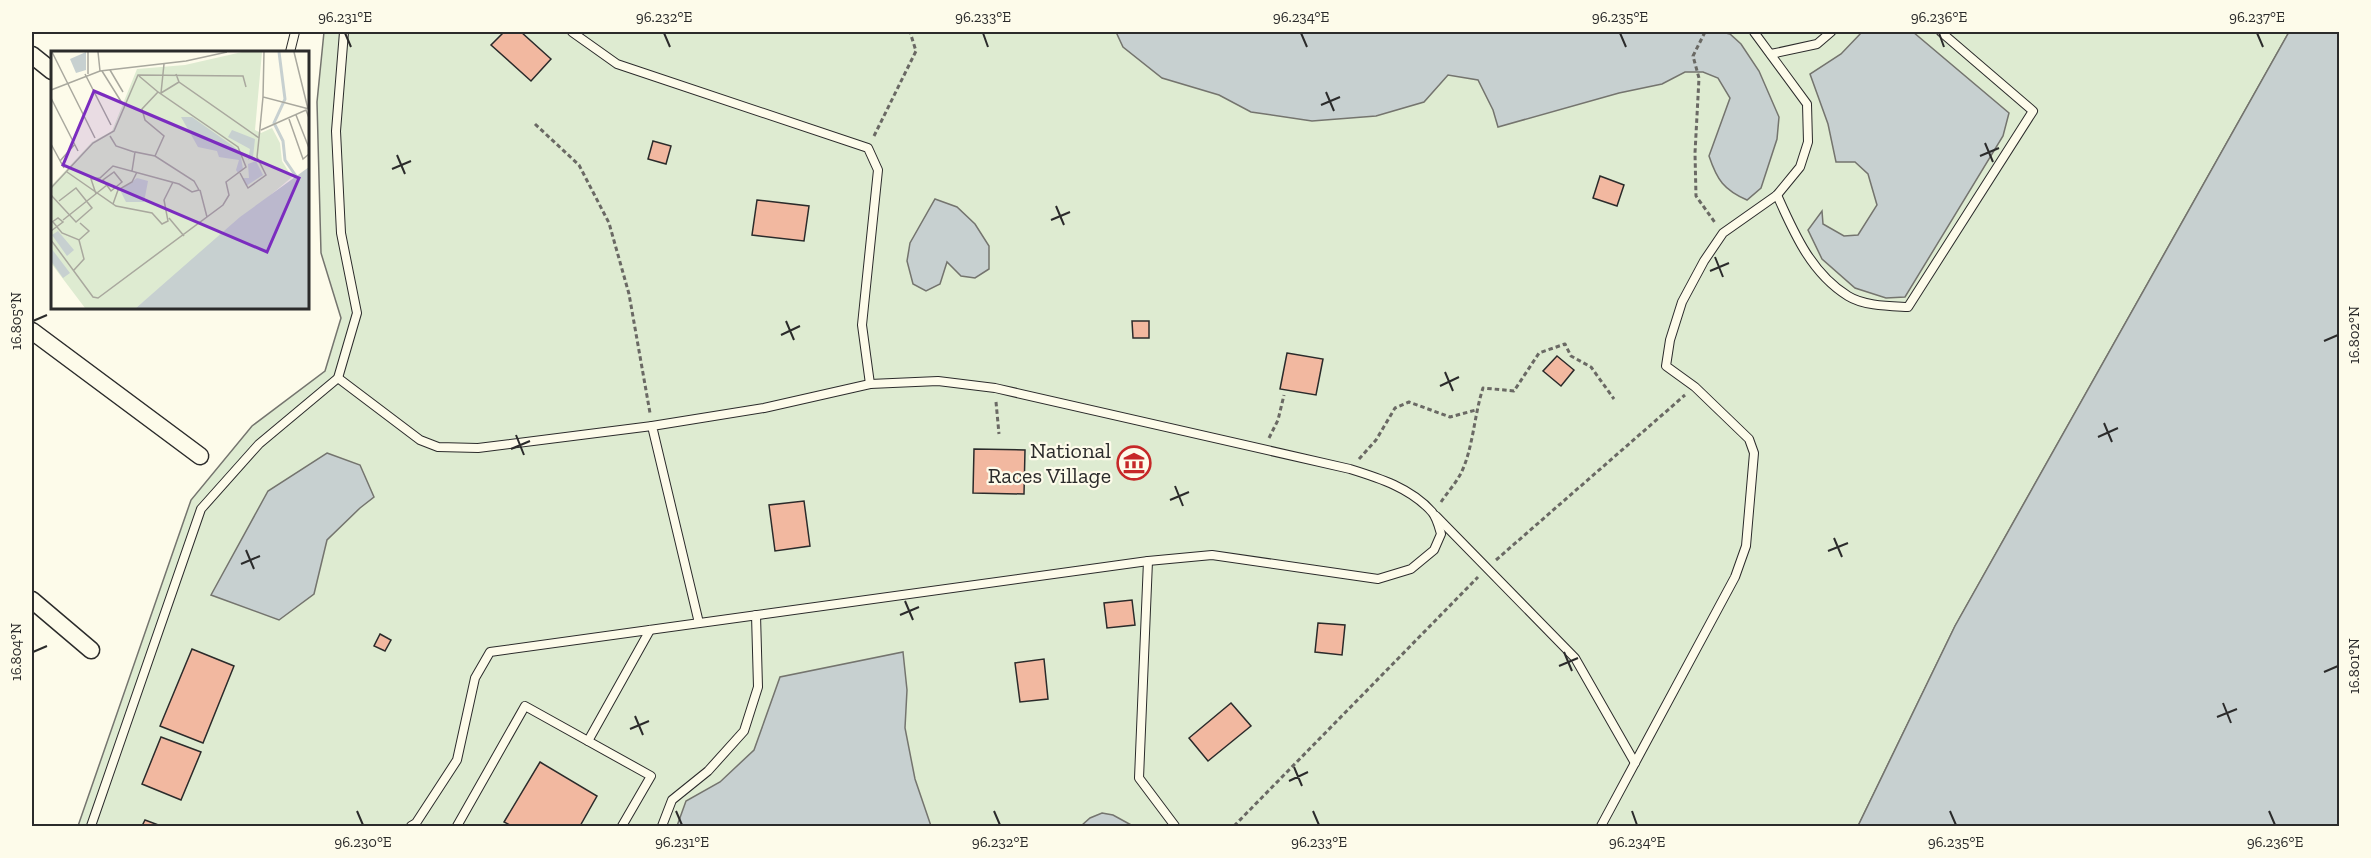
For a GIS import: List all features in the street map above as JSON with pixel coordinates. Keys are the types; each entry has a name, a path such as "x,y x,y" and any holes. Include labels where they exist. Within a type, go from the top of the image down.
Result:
{"street":[{"path":"32,55 51,70"},
{"path":"32,331 200,456"},
{"path":"32,600 91,650"}],"lane":[{"path":"290,51 295,32"},
{"path":"91,826 201,509 259,444 338,378 357,313 341,233 336,131 344,32"},
{"path":"572,32 617,64 868,148 878,170 862,325 870,384"},
{"path":"1601,826 1735,577 1746,546 1754,453 1749,439 1695,387 1666,366 1670,340 1682,302 1704,261 1722,233 1777,195 1800,167 1808,141 1807,104 1754,32"},
{"path":"1772,54 1817,44 1831,32"},
{"path":"1777,195 1797,240 1819,272 1850,297 1880,305 1908,307 2033,111 1941,32"},
{"path":"338,378 420,440 438,447 478,448 652,426 764,408 870,384 938,381 995,388 1263,451 1350,469 1406,490 1488,567 1575,658 1635,763"},
{"path":"652,426 699,623"},
{"path":"411,826 416,823 457,760 475,678 490,652 1148,561 1212,555 1378,579 1411,569 1434,550 1441,534 1433,513"},
{"path":"1148,561 1139,778 1175,826"},
{"path":"662,826 672,800 708,771 744,731 758,687 756,615"},
{"path":"588,741 650,630"},
{"path":"457,826 525,705 651,776 622,826"}],"path":[{"path":"868,148 916,51 910,32"},
{"path":"1705,32 1693,56 1700,78 1695,153 1696,196 1722,233"},
{"path":"536,124 579,165 609,223 629,294 652,426"},
{"path":"1433,513 1461,474 1483,388 1514,391 1539,353 1565,344 1571,356 1591,367 1614,399"},
{"path":"1234,826 1488,567 1695,387"},
{"path":"995,388 999,434"},
{"path":"1263,451 1278,420 1284,395"},
{"path":"1350,469 1376,440 1395,408 1409,402 1450,417 1476,410"}],"green space":[{"name":"National Races Village","path":"324,32 2289,32 1955,626 1858,826 78,826 191,500 252,426 325,371 341,318 321,253 317,102"}],"shaded area":[{"path":"1116,32 1721,32 1730,34 1741,44 1759,71 1779,117 1777,139 1761,188 1747,200 1732,192 1722,183 1709,156 1730,98 1718,78 1703,72 1685,72 1662,84 1619,93 1498,127 1493,110 1478,80 1448,75 1424,102 1376,116 1312,121 1251,112 1219,95 1162,78 1123,47"},
{"path":"1862,32 1913,32 2009,113 2003,136 1905,297 1886,298 1855,288 1822,259 1808,230 1822,211 1823,224 1844,236 1858,235 1877,205 1868,174 1855,162 1836,162 1828,124 1810,74 1841,54"},
{"path":"2289,32 2339,32 2339,826 1858,826 1955,626"},
{"path":"935,199 957,207 975,224 989,246 989,269 975,278 961,276 947,262 940,284 926,291 913,284 907,261 910,243"},
{"path":"327,453 360,465 374,497 327,540 314,594 279,620 211,595 268,491"},
{"path":"903,652 907,690 905,728 915,779 931,826 677,826 686,801 720,782 754,750 780,677"},
{"path":"1102,813 1113,815 1133,826 1081,826 1090,818"}],"building":[{"path":"504,32 521,32 551,59 531,81 491,45"},
{"path":"653,141 671,146 666,164 648,159"},
{"path":"1600,176 1624,185 1617,206 1593,198"},
{"path":"757,200 809,206 804,241 752,235"},
{"path":"1132,321 1149,321 1149,338 1133,338"},
{"path":"1287,353 1323,359 1316,395 1280,389"},
{"path":"1557,356 1574,370 1561,386 1543,371"},
{"path":"974,449 1025,450 1024,494 973,493"},
{"path":"804,501 810,546 775,551 769,505"},
{"path":"1132,600 1135,625 1107,628 1104,603"},
{"path":"1318,623 1345,625 1342,655 1315,652"},
{"path":"380,634 391,640 385,651 374,646"},
{"path":"192,649 234,666 203,743 160,726"},
{"path":"1044,659 1048,699 1020,702 1015,663"},
{"path":"1231,703 1251,726 1208,761 1189,738"},
{"path":"161,737 201,752 181,800 142,784"},
{"path":"540,762 597,796 580,826 512,826 504,822"},
{"path":"145,820 161,826 142,826"}],"place":[{"name":"National Races Village","path":"1134,463"}]}
